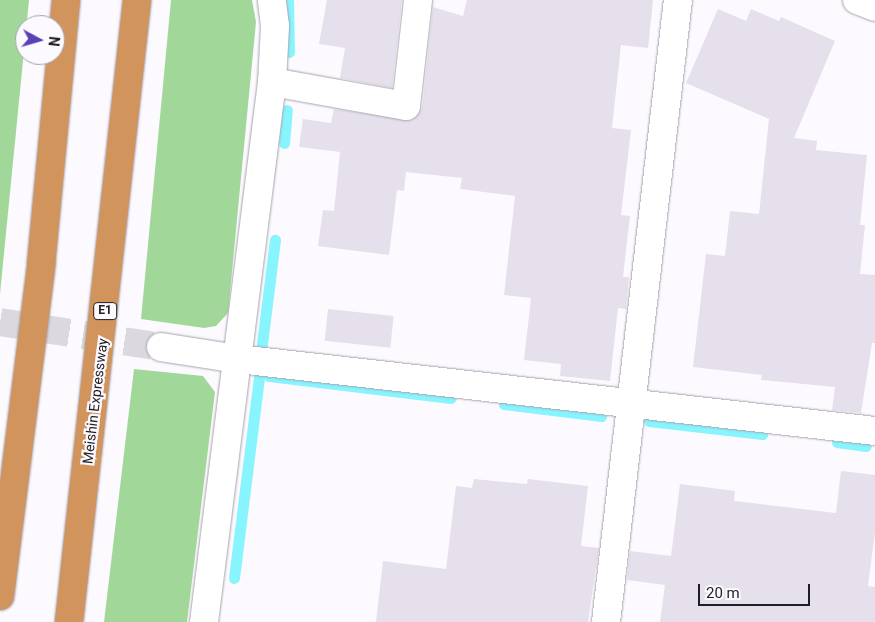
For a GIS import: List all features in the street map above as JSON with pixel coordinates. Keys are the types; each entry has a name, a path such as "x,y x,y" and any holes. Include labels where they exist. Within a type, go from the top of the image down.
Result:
{"highway":[{"path":"0,596 41,265 66,0"},
{"name":"Meishin Expressway","path":"69,622 137,0"}],"street":[{"path":"204,622 272,82 275,26 272,0"},
{"path":"272,82 406,106 418,0"},
{"path":"606,622 678,0"},
{"path":"858,0 875,7"},
{"path":"161,347 238,359 875,430"}],"green space":[{"path":"0,0 29,0 28,15 15,15 15,65 23,65 0,294"},
{"path":"171,0 252,0 256,22 228,313 216,326 204,328 141,319"},
{"path":"134,369 203,376 215,392 187,622 104,622"}],"building":[{"path":"327,0 402,0 392,88 340,78 345,48 319,44"},
{"path":"467,0 653,0 648,48 621,45 612,128 631,130 621,215 630,216 623,277 629,277 626,309 618,308 610,381 560,376 561,364 524,360 531,298 504,295 515,196 460,189 462,178 406,172 404,191 397,190 389,255 318,246 323,210 334,211 340,152 299,147 303,119 331,123 334,109 412,120 422,108 433,7 463,16"},
{"path":"718,9 746,21 751,9 779,21 781,17 835,41 794,138 817,141 816,150 867,155 860,225 865,225 860,274 875,275 875,343 872,343 861,413 832,410 835,387 761,380 762,375 693,367 706,254 725,256 730,211 759,214 769,119 686,83"},
{"path":"328,309 394,316 390,348 325,341"},
{"path":"841,471 875,475 875,532 868,586 875,587 875,622 660,622 665,585 627,580 630,551 671,556 680,484 735,491 734,501 836,513"},
{"path":"474,479 527,484 528,479 588,486 581,546 599,548 588,622 376,622 383,561 446,569 456,486 472,488"}],"waterway":[{"path":"288,0 289,52"},
{"path":"284,143 287,110"},
{"path":"262,344 275,240"},
{"path":"269,376 451,398"},
{"path":"234,578 259,377"},
{"path":"504,404 601,416"},
{"path":"649,421 762,434"},
{"path":"837,442 866,446"}],"tunnel":[{"path":"0,322 161,347"}]}
